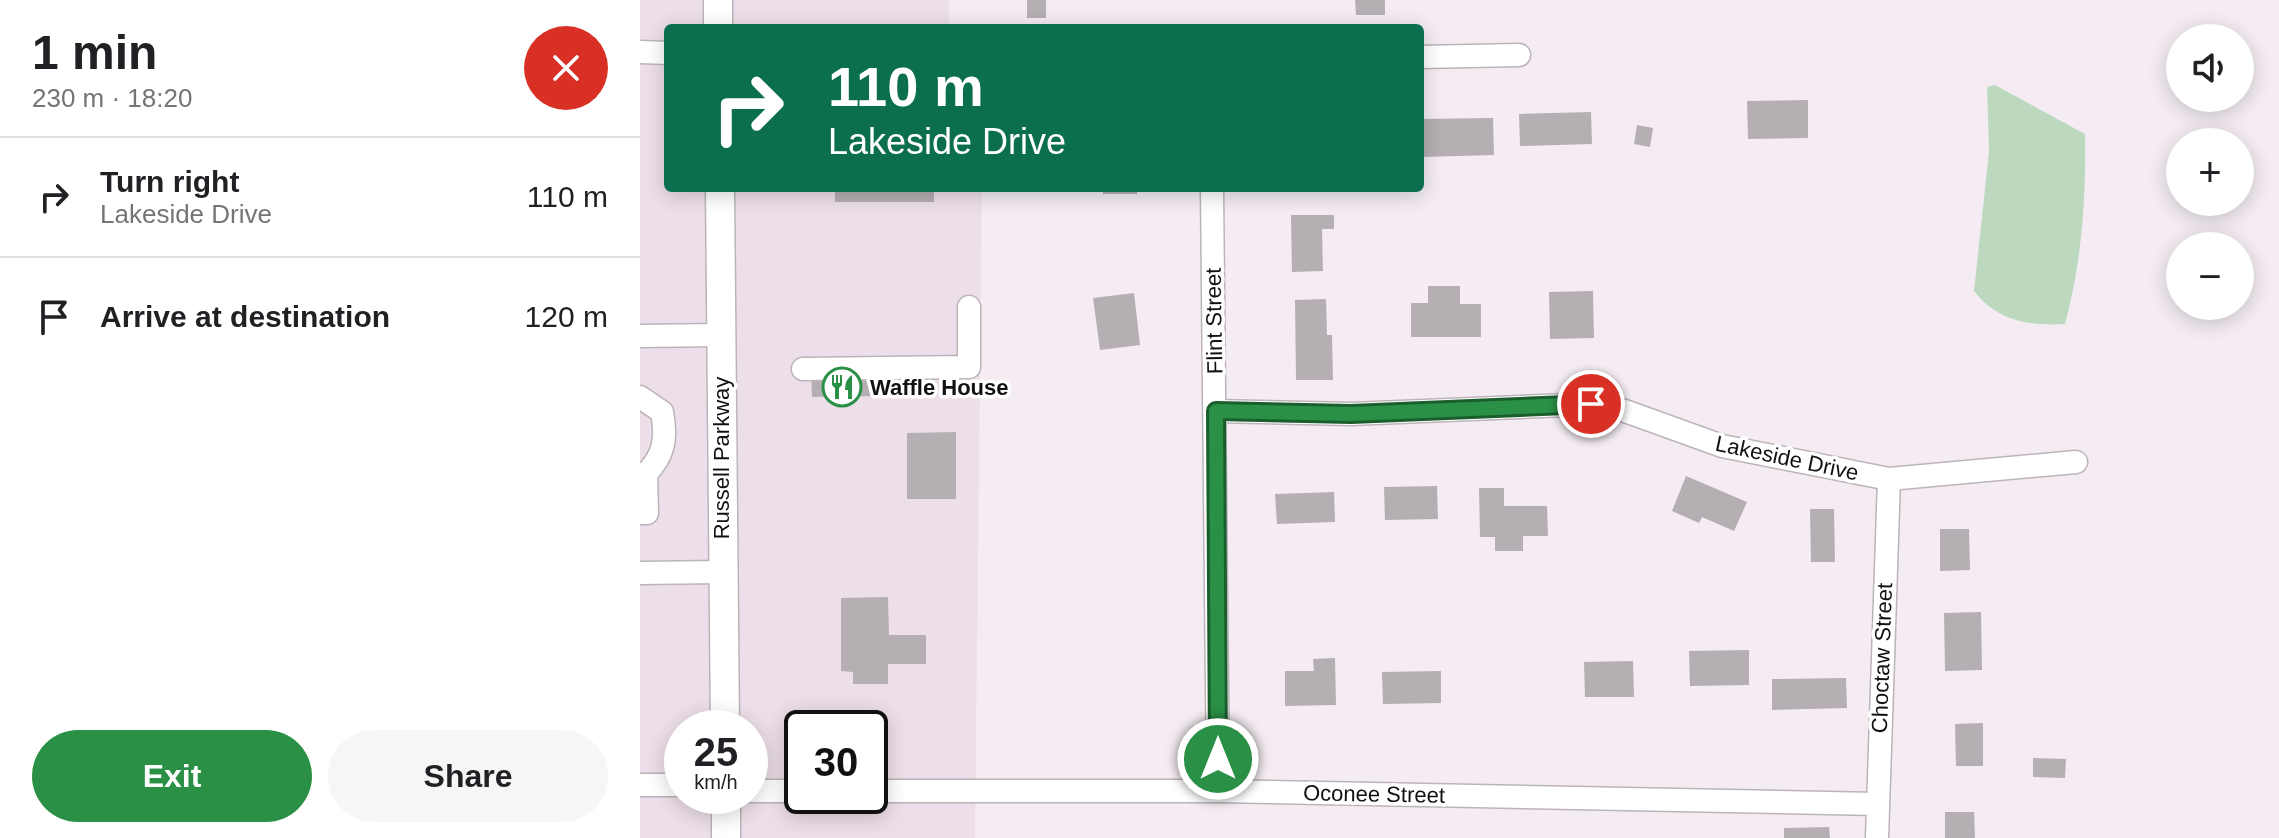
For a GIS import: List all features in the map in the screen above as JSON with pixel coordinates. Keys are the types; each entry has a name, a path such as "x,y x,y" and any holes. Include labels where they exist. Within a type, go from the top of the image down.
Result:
{"main road":[{"path":"718,0 718,24"},
{"name":"Russell Parkway","path":"720,192 725,710"},
{"path":"726,814 726,838"}],"street":[{"path":"640,52 664,53"},
{"path":"1424,57 1519,55"},
{"name":"Flint Street","path":"1212,192 1218,791"},
{"path":"803,369 969,367 969,307"},
{"path":"640,336 720,335"},
{"path":"640,397 662,412 665,429 662,457 643,474 647,513 640,513"},
{"name":"Lakeside Drive","path":"1216,411 1351,414 1591,404 1625,411 1722,446 1889,479 2076,462"},
{"name":"Choctaw Street","path":"1877,838 1889,479"},
{"path":"640,573 722,572"},
{"path":"640,785 664,785"},
{"name":"Oconee Street","path":"888,791 1218,791 1877,804"}],"shaded area":[{"path":"640,0 949,0 949,24 664,24 664,192 982,192 975,838 640,838"},
{"path":"1995,85 2085,134 2082,229 2065,324 2015,320 1993,309 1974,291 1989,152 1987,87"}],"building":[{"path":"1027,0 1046,0 1046,18 1027,18"},
{"path":"1355,0 1385,0 1385,15 1356,15"},
{"path":"1808,100 1808,138 1748,139 1747,101"},
{"path":"1591,112 1592,144 1520,146 1519,114"},
{"path":"1493,118 1494,155 1424,157 1424,119"},
{"path":"1637,125 1653,128 1650,147 1634,144"},
{"path":"835,192 934,192 934,202 835,202"},
{"path":"1103,192 1137,192 1137,194"},
{"path":"1291,215 1334,215 1334,229 1322,229 1323,271 1292,272"},
{"path":"1428,286 1460,286 1460,304 1481,304 1481,337 1411,337 1411,303 1428,303"},
{"path":"1593,291 1594,338 1550,339 1549,292"},
{"path":"1134,293 1140,345 1100,350 1093,298"},
{"path":"1326,299 1327,335 1332,335 1333,380 1296,380 1295,300"},
{"path":"886,373 886,396 812,397 811,374"},
{"path":"956,432 956,499 907,499 907,433"},
{"path":"1686,476 1747,502 1734,531 1702,517 1699,523 1672,511"},
{"path":"1437,486 1438,519 1385,520 1384,487"},
{"path":"1479,488 1504,488 1504,506 1547,506 1548,536 1523,536 1523,551 1495,551 1495,537 1480,537"},
{"path":"1334,492 1335,522 1277,524 1275,494"},
{"path":"1810,509 1834,509 1835,562 1811,562"},
{"path":"1940,529 1969,529 1970,570 1940,571"},
{"path":"888,597 889,635 926,635 926,664 888,664 888,684 853,684 853,672 841,671 841,598"},
{"path":"1981,612 1982,670 1945,671 1944,613"},
{"path":"1749,650 1749,685 1690,686 1689,651"},
{"path":"1335,658 1336,705 1285,706 1285,671 1314,671 1313,659"},
{"path":"1633,661 1634,697 1585,697 1584,662"},
{"path":"1441,671 1441,703 1383,704 1382,672"},
{"path":"1846,678 1847,708 1772,710 1772,679"},
{"path":"1983,723 1983,766 1956,766 1955,724"},
{"path":"2033,758 2066,759 2065,778 2033,777"},
{"path":"1945,812 1974,812 1975,838 1945,838"},
{"path":"1829,827 1830,838 1784,838 1784,828"}],"place":[{"name":"Waffle House","path":"842,387"}],"route":[{"path":"1218,759 1216,411 1351,414 1591,404"}]}
